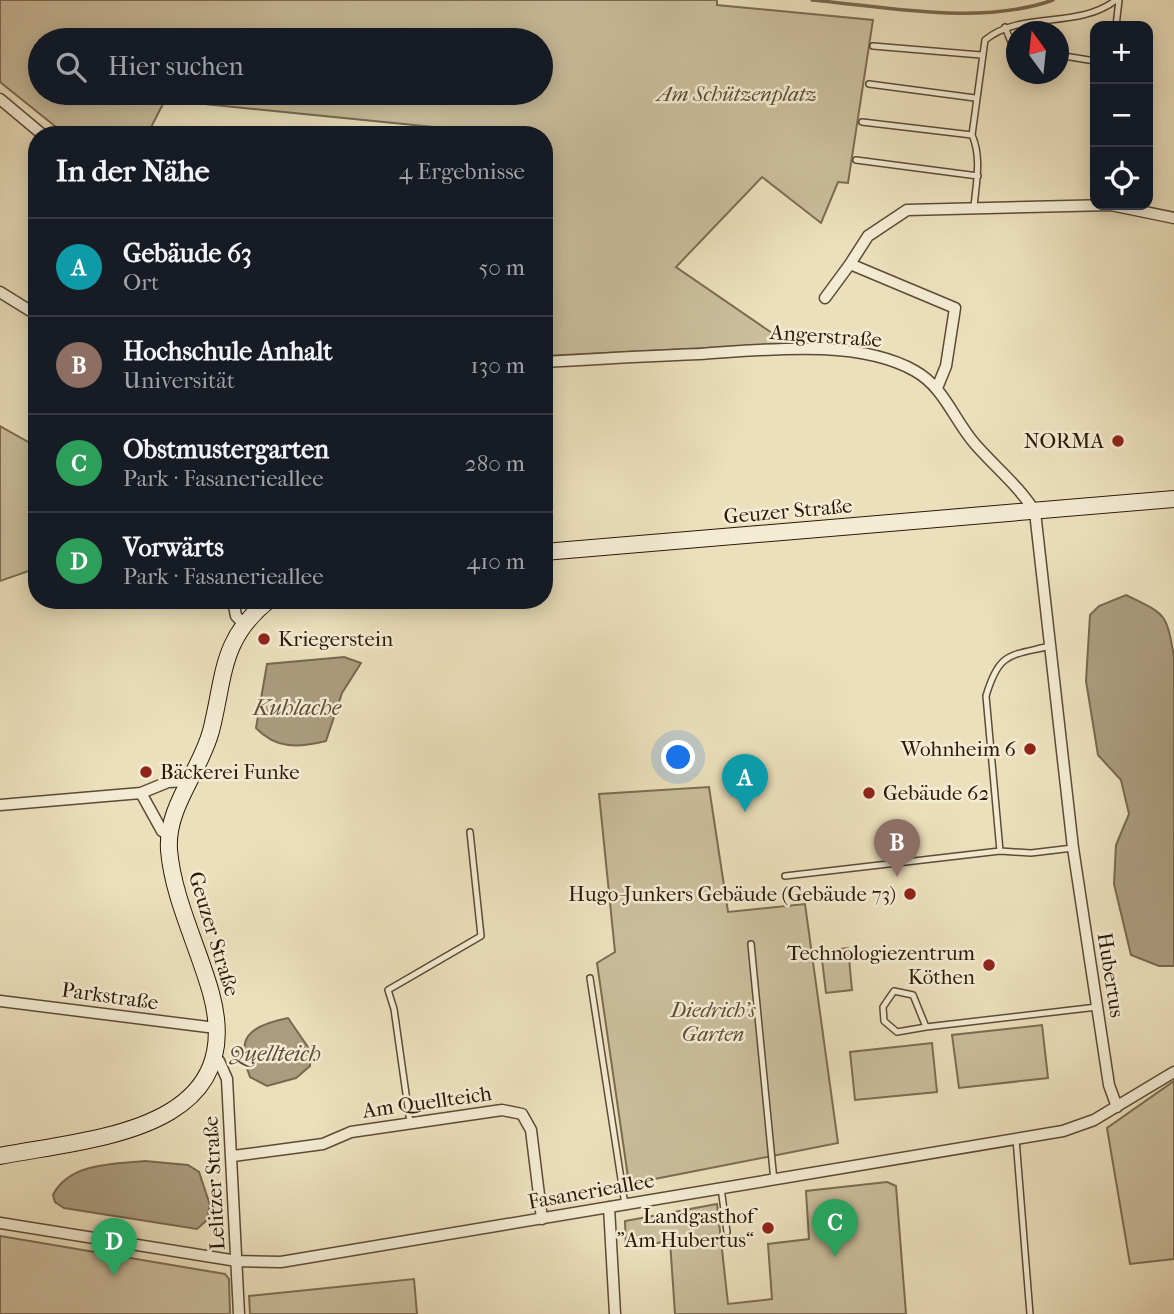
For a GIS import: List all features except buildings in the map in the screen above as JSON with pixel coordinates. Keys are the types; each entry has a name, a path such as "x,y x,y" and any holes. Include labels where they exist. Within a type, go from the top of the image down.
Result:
{"main road":[{"name":"Geuzer Straße","path":"553,551 1174,499"},
{"name":"Geuzer Straße","path":"0,1156 153,1123 174,1111 193,1093 212,1058 216,1028 211,992 174,875 169,836 174,815 209,737 229,646 244,624 260,609"}],"street":[{"path":"0,99 32,126"},
{"path":"825,298 868,236 907,210 1111,205 1174,218"},
{"path":"850,264 955,308 946,366 937,387"},
{"path":"0,292 28,309"},
{"name":"Angerstraße","path":"553,362 816,350 895,360 918,372 937,387 973,442 1035,512"},
{"name":"Hubertus","path":"1035,512 1073,848 1108,1085 1117,1107"},
{"path":"235,609 236,616 244,624"},
{"path":"0,805 141,793 168,782 190,781"},
{"path":"141,793 162,831 169,836"},
{"name":"Parkstraße","path":"0,1001 216,1028"},
{"name":"Lelitzer Straße","path":"212,1058 219,1061 225,1072 233,1156 239,1314"},
{"name":"Fasanerieallee","path":"0,1223 237,1261 281,1262 774,1181 1078,1127 1174,1072"},
{"name":"Am Quellteich","path":"233,1156 323,1144 351,1132 502,1110 522,1114 531,1130 542,1219"},
{"path":"609,1207 615,1314"}],"lane":[{"path":"1116,21 1117,0"},
{"path":"978,207 976,146 972,135 985,40 1005,27 1079,18 1101,11 1117,0"},
{"path":"873,46 981,55"},
{"path":"1069,57 1090,60"},
{"path":"869,84 975,98"},
{"path":"862,122 972,135"},
{"path":"856,160 978,176"},
{"path":"1000,851 986,696 993,674 1005,657 1050,646"},
{"path":"410,1124 394,1009 388,990 481,936 470,832"},
{"path":"785,876 1000,851 1031,853 1073,848"},
{"path":"751,944 774,1181"},
{"path":"590,978 625,1205"},
{"path":"926,1027 913,995 894,991 883,1007 884,1021 897,1032 1097,1007"},
{"path":"1016,1139 1030,1314"},
{"path":"721,1188 727,1232"}],"green space":[{"name":"Am Schützenplatz","path":"0,0 717,0 717,5 873,20 848,183 838,182 821,223 762,177 676,267 788,344 553,356 553,126 423,126 215,105 553,105 553,28 28,28 28,104 0,82"},
{"path":"29,105 162,105 152,126 55,126"},
{"path":"0,426 28,442 28,571 0,581"},
{"name":"Diedrich's Garten","path":"709,787 728,912 805,904 838,1143 629,1184 597,963 615,952 599,794"},
{"path":"848,948 852,990 826,993 821,951"},
{"path":"1042,1025 1048,1078 959,1088 952,1035"},
{"path":"932,1043 937,1092 855,1100 850,1052"},
{"path":"1174,1081 1174,1259 1130,1264 1107,1128"},
{"path":"887,1182 896,1186 906,1314 675,1314 670,1241 626,1248 625,1221 717,1204 728,1304 772,1299 768,1244 809,1239 806,1191"},
{"path":"0,1236 225,1274 229,1279 230,1314 0,1314"},
{"path":"414,1279 417,1314 250,1314 249,1296"}],"water":[{"path":"1126,595 1162,616 1169,631 1174,657 1174,966 1159,966 1131,955 1114,884 1116,845 1129,814 1121,780 1098,755 1086,681 1090,615 1099,606"},
{"name":"Kuhlache","path":"344,657 361,663 342,693 326,741 288,745 271,740 256,728 267,664"},
{"name":"Quellteich","path":"288,1018 310,1050 310,1066 296,1078 267,1086 250,1077 244,1052 245,1043 254,1030"},
{"path":"145,1161 188,1165 199,1172 210,1205 207,1220 197,1229 64,1208 55,1202 53,1195 60,1184 81,1171"}],"waterway":[{"path":"812,0 902,10 965,13 1025,8 1053,0"}],"place":[{"name":"NORMA","path":"1118,441"},
{"name":"Kriegerstein","path":"264,639"},
{"name":"Wohnheim 6","path":"1030,749"},
{"name":"Bäckerei Funke","path":"146,772"},
{"name":"Gebäude 62","path":"869,793"},
{"name":"Gebäude 63","path":"745,812"},
{"name":"Hochschule Anhalt","path":"897,877"},
{"name":"Hugo-Junkers Gebäude (Gebäude 73)","path":"910,894"},
{"name":"Technologiezentrum Köthen","path":"989,965"},
{"name":"Landgasthof \"Am Hubertus“","path":"768,1228"},
{"name":"Obstmustergarten","path":"835,1257"},
{"name":"Vorwärts","path":"114,1276"}]}
